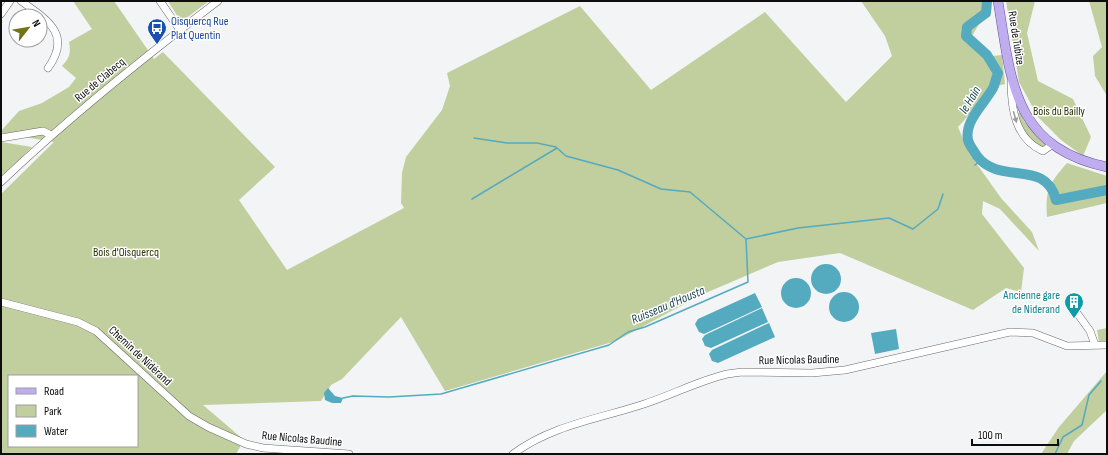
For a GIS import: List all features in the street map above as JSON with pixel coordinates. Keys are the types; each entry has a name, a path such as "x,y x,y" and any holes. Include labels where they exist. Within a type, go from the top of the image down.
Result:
{"main road":[{"name":"Rue de Tubize","path":"998,1 1011,79 1019,102 1030,120 1053,144 1078,159 1107,167"}],"street":[{"path":"1,14 10,1"},
{"path":"21,1 38,13 56,32 59,38 60,45 56,57 48,68"},
{"path":"160,1 180,30"},
{"name":"Rue de Clabecq","path":"1,182 51,135 218,1"},
{"name":"Rue de Tubize","path":"1011,79 1013,108 1020,131 1031,144 1043,151 1053,144"},
{"path":"1,138 43,131 51,135"},
{"name":"Chemin de Nidérand","path":"1,302 78,322 96,331 189,416"},
{"path":"1077,313 1090,331 1095,345"},
{"name":"Rue Nicolas Baudine","path":"513,454 532,440 563,427 618,412 727,374 742,372 812,373 845,370 874,365 1010,332 1033,333 1067,346 1107,345"},
{"name":"Rue Nicolas Baudine","path":"189,416 208,427 256,446 348,454"}],"green space":[{"name":"Bois d'Oisquercq","path":"73,1 114,1 154,59 163,52 275,167 239,200 287,270 404,208 401,203 402,173 406,157 442,110 450,86 447,73 580,6 651,90 765,12 846,102 892,56 885,36 861,1 985,1 986,12 972,36 992,56 1002,55 1005,84 997,86 993,94 985,97 958,127 969,153 1001,198 1032,232 1039,251 1000,209 983,201 982,214 1024,268 1021,292 1006,288 973,310 840,253 778,262 701,295 616,341 445,391 401,317 342,379 331,385 321,401 203,405 244,440 236,454 1,454 1,194 54,142 1,133 1,131 19,111 42,103 69,87 76,78 62,66 69,55 69,42 92,29"},
{"path":"168,1 209,1 181,22"},
{"name":"Bois du Bailly","path":"1006,1 1035,1 1027,33 1038,81 1073,99 1091,137 1083,156 1061,140 1038,117 1019,82"},
{"name":"Bois du Bailly","path":"1089,1 1107,1 1107,96 1095,76 1093,56 1102,47"},
{"path":"1020,112 1024,121 1047,147 1045,149 1034,143 1027,135 1017,114"},
{"path":"1,142 32,147 1,179"},
{"path":"1067,163 1107,176 1107,203 1047,217 1047,200 1050,187 1056,176"},
{"path":"1107,328 1107,341 1099,341 1097,330"},
{"path":"1107,371 1107,410 1074,441 1067,454 1041,454 1059,427"}],"water":[{"path":"826,264 837,268 841,279 837,290 826,294 815,290 811,279 815,268"},
{"path":"796,278 807,282 811,293 807,304 796,308 785,304 781,293 785,282"},
{"path":"844,292 855,296 859,307 855,318 844,322 833,318 829,307 833,296"},
{"path":"755,293 762,307 704,334 699,332 695,324 698,319"},
{"path":"762,308 768,322 711,348 705,346 702,339 705,335"},
{"path":"769,323 775,337 718,363 712,361 709,354 712,350"},
{"path":"896,329 899,349 875,354 871,333"},
{"path":"328,388 335,396 343,398 341,403 332,403 325,400 324,393"}],"waterway":[{"name":"le Hain","path":"987,1 986,13 967,27 966,36 987,55 998,73 993,88 976,112 969,126 969,144 977,156 987,165 998,170 1033,176 1043,180 1051,187 1056,200 1107,190"},
{"path":"474,138 507,143 537,143 556,147"},
{"path":"472,199 557,148 566,156 618,170 661,189 690,192 746,239"},
{"name":"Ruisseau d'Housta","path":"975,165 981,160"},
{"name":"Ruisseau d'Housta","path":"343,398 353,396 389,397 441,394 609,345 628,332 645,327 748,282 746,239 798,228 889,218 913,229 938,209 943,194"},
{"path":"1055,454 1063,437 1082,425 1089,395 1101,381"}],"place":[{"name":"Oisquercq Rue Plat Quentin","path":"157,45"},
{"name":"Ancienne gare de Niderand","path":"1074,319"}]}
